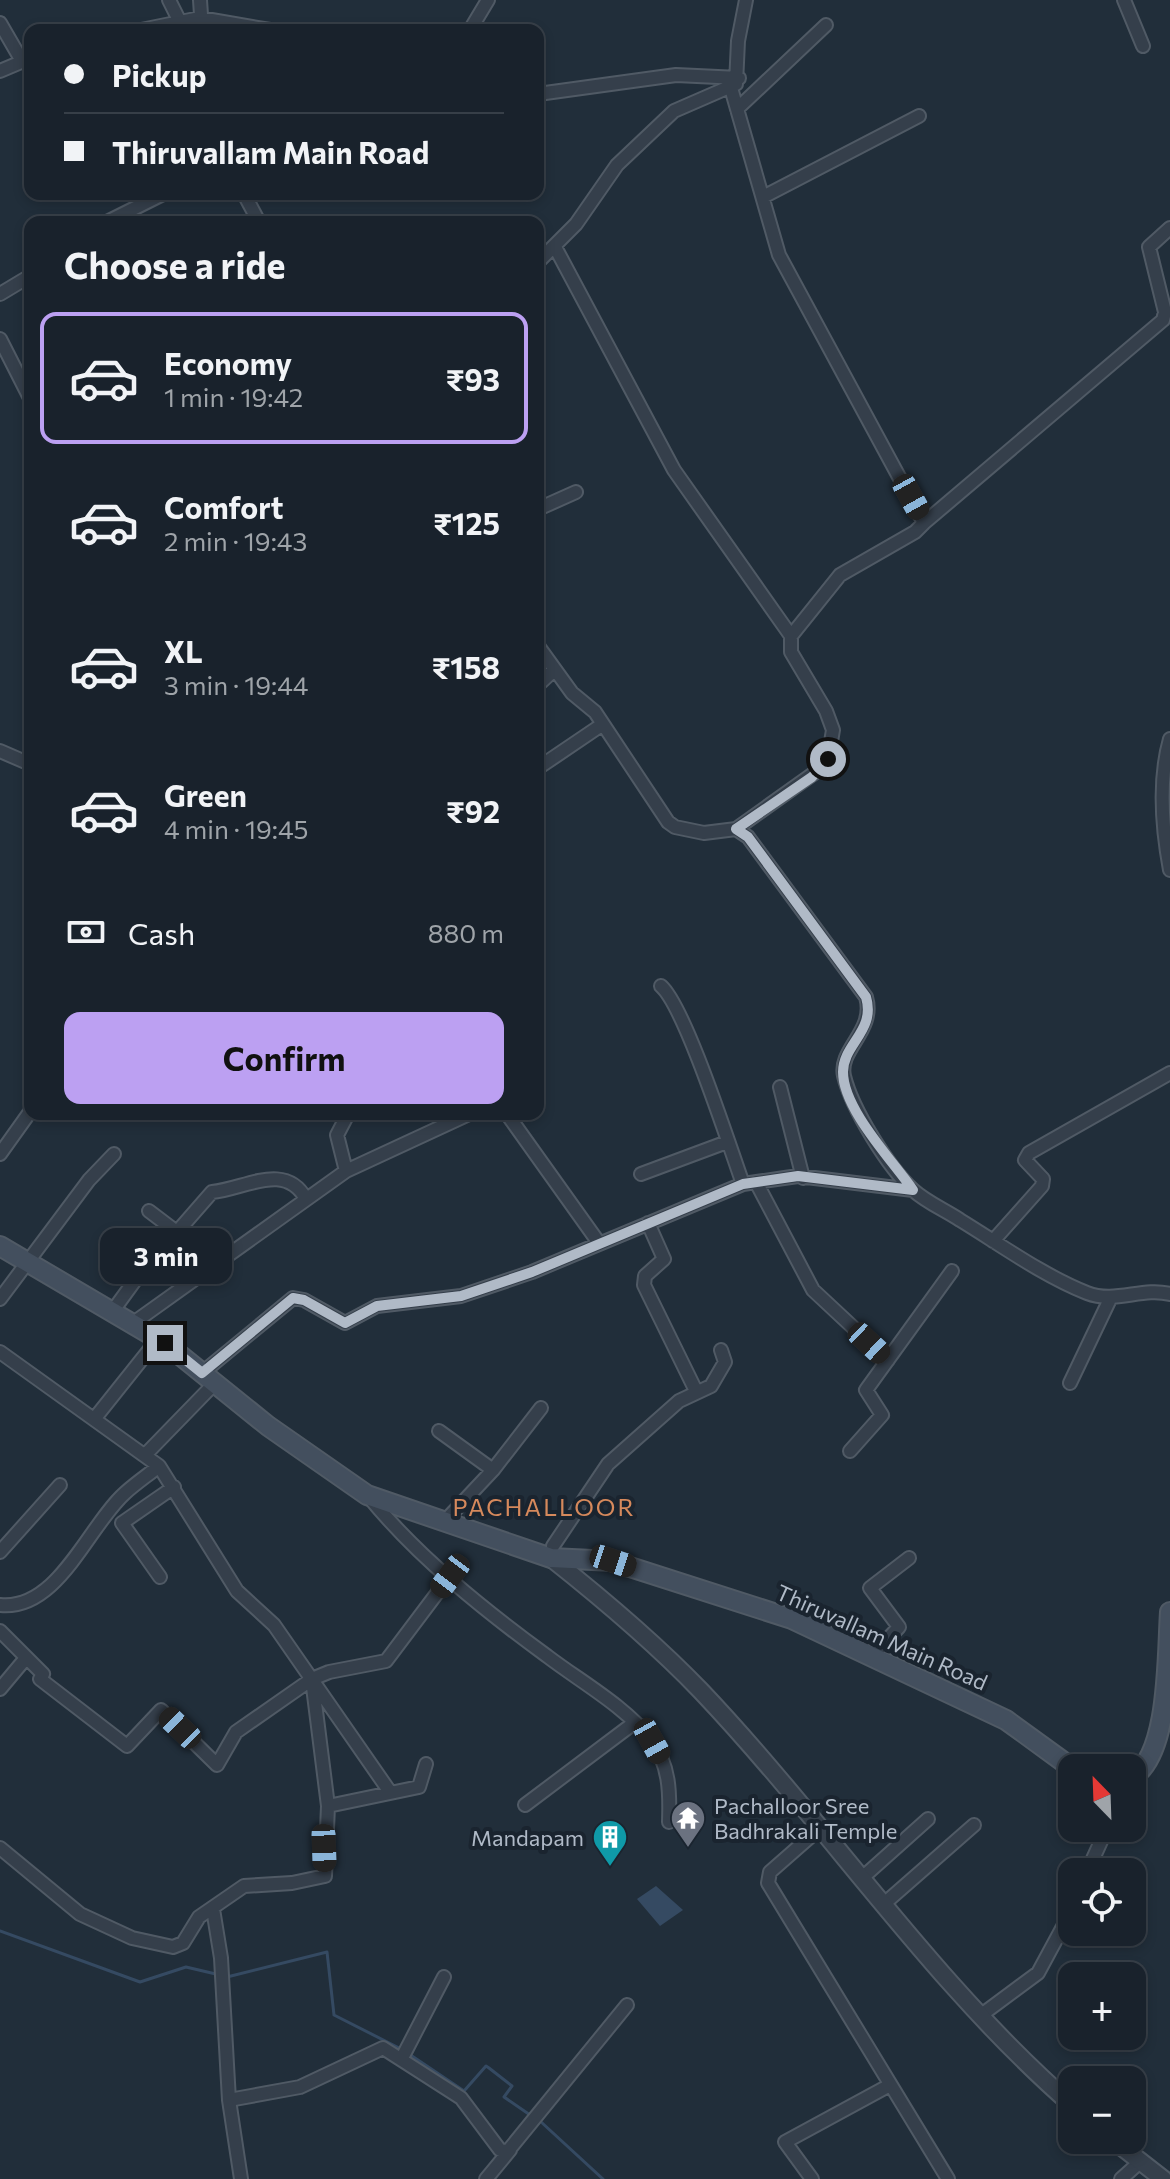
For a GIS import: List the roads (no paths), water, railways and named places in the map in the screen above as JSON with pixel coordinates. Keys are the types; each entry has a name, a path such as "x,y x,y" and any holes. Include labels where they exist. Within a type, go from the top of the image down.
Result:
{"main road":[{"name":"Thiruvallam Main Road","path":"0,1246 158,1339 367,1495 496,1537 552,1552 613,1561 792,1619 1006,1720 1058,1758"},
{"path":"1146,1763 1152,1757 1167,1718 1170,1612"}],"street":[{"path":"169,0 180,22"},
{"path":"170,24 201,24 200,0"},
{"path":"474,24 488,0"},
{"path":"746,0 738,41 737,109 779,255 924,523"},
{"path":"1124,0 1143,46"},
{"path":"0,23 4,40 24,58"},
{"path":"737,109 826,25"},
{"path":"0,71 24,61"},
{"path":"544,93 676,75 735,83"},
{"path":"544,257 576,224 617,165 674,111 735,83"},
{"path":"763,197 919,116"},
{"path":"116,216 139,200"},
{"path":"791,636 840,575 915,532 1166,322 1149,247 1170,228"},
{"path":"544,655 603,724 668,822 686,831 704,833 736,829 812,777 828,759 833,743 830,721 791,652 791,636 674,470 555,247"},
{"path":"0,294 24,280"},
{"path":"0,339 24,386"},
{"path":"544,506 576,492"},
{"path":"544,679 554,670"},
{"path":"544,764 603,724"},
{"path":"1170,739 1163,783 1164,837 1170,870"},
{"path":"0,751 24,761"},
{"path":"736,829 748,837 866,997 868,1015 864,1032 851,1047 843,1072 857,1115 913,1190 1055,1278 1086,1293 1129,1296 1149,1289 1170,1294"},
{"path":"661,986 668,992 689,1040 727,1142 813,1290 888,1360"},
{"path":"993,1241 1042,1186 1043,1179 1025,1160 1029,1153 1170,1073"},
{"path":"780,1087 803,1178"},
{"path":"0,1154 24,1120"},
{"path":"345,1120 337,1135 346,1171"},
{"path":"132,1324 346,1171 456,1120"},
{"path":"511,1120 599,1243"},
{"path":"641,1174 727,1142"},
{"path":"0,1299 89,1180 114,1154"},
{"path":"112,1312 136,1279 212,1192 236,1190 265,1177 282,1179 301,1189 306,1199"},
{"path":"145,1455 209,1378 293,1298 304,1300 345,1323 377,1306 461,1296 750,1183 784,1177 913,1190"},
{"path":"149,1211 178,1233"},
{"path":"648,1223 664,1259 645,1276 644,1285 696,1391"},
{"path":"850,1451 882,1415 866,1390 952,1271"},
{"path":"1070,1383 1111,1297"},
{"path":"95,1418 158,1339"},
{"path":"721,1350 725,1362 711,1386 696,1391 660,1415 608,1464 552,1552 625,1615 701,1691 980,2016 1058,2091"},
{"path":"0,1352 159,1466 237,1591 274,1625 390,1792"},
{"path":"446,1520 493,1470 541,1408"},
{"path":"439,1431 493,1470"},
{"path":"0,1605 22,1604 42,1593 124,1493 159,1466"},
{"path":"0,1552 60,1485"},
{"path":"160,1577 122,1523 174,1487"},
{"path":"367,1495 393,1526 514,1632 634,1723 652,1741 668,1774 669,1822"},
{"path":"871,1657 899,1627 870,1588 909,1558"},
{"path":"0,1631 43,1674 40,1679 127,1746 161,1710 217,1765 236,1732 312,1679 329,1672 386,1661 450,1576"},
{"path":"0,1689 26,1658"},
{"path":"0,1848 80,1914 132,1938 179,1946 199,1917 244,1886 292,1883 325,1876 328,1806 312,1679"},
{"path":"525,1805 634,1723"},
{"path":"328,1806 419,1787 426,1764"},
{"path":"862,1878 928,1819"},
{"path":"885,1903 974,1825"},
{"path":"819,1829 770,1872 768,1883 948,2179"},
{"path":"213,1909 221,1958 229,2100 241,2179"},
{"path":"980,2016 1038,1973 1058,1936"},
{"path":"402,2058 444,1977"},
{"path":"486,2179 627,2005"},
{"path":"229,2100 300,2087 379,2048 402,2058 461,2098 500,2150 510,2150"},
{"path":"812,2179 785,2142 890,2085"},
{"path":"1130,2154 1163,2179"},
{"path":"1121,2179 1140,2162"}],"water":[{"path":"656,1886 683,1910 660,1926 637,1899"}],"waterway":[{"path":"0,1931 140,1982 186,1967 220,1975"},
{"path":"227,1977 327,1952 334,2015 403,2050"},
{"path":"409,2054 464,2091 486,2066 512,2086 504,2097 533,2117"},
{"path":"540,2121 603,2179"}],"place":[{"name":"Pachalloor Sree Badhrakali Temple","path":"688,1849"},
{"name":"Mandapam","path":"610,1868"}],"district":[{"name":"PACHALLOOR","path":"544,1506"}]}
